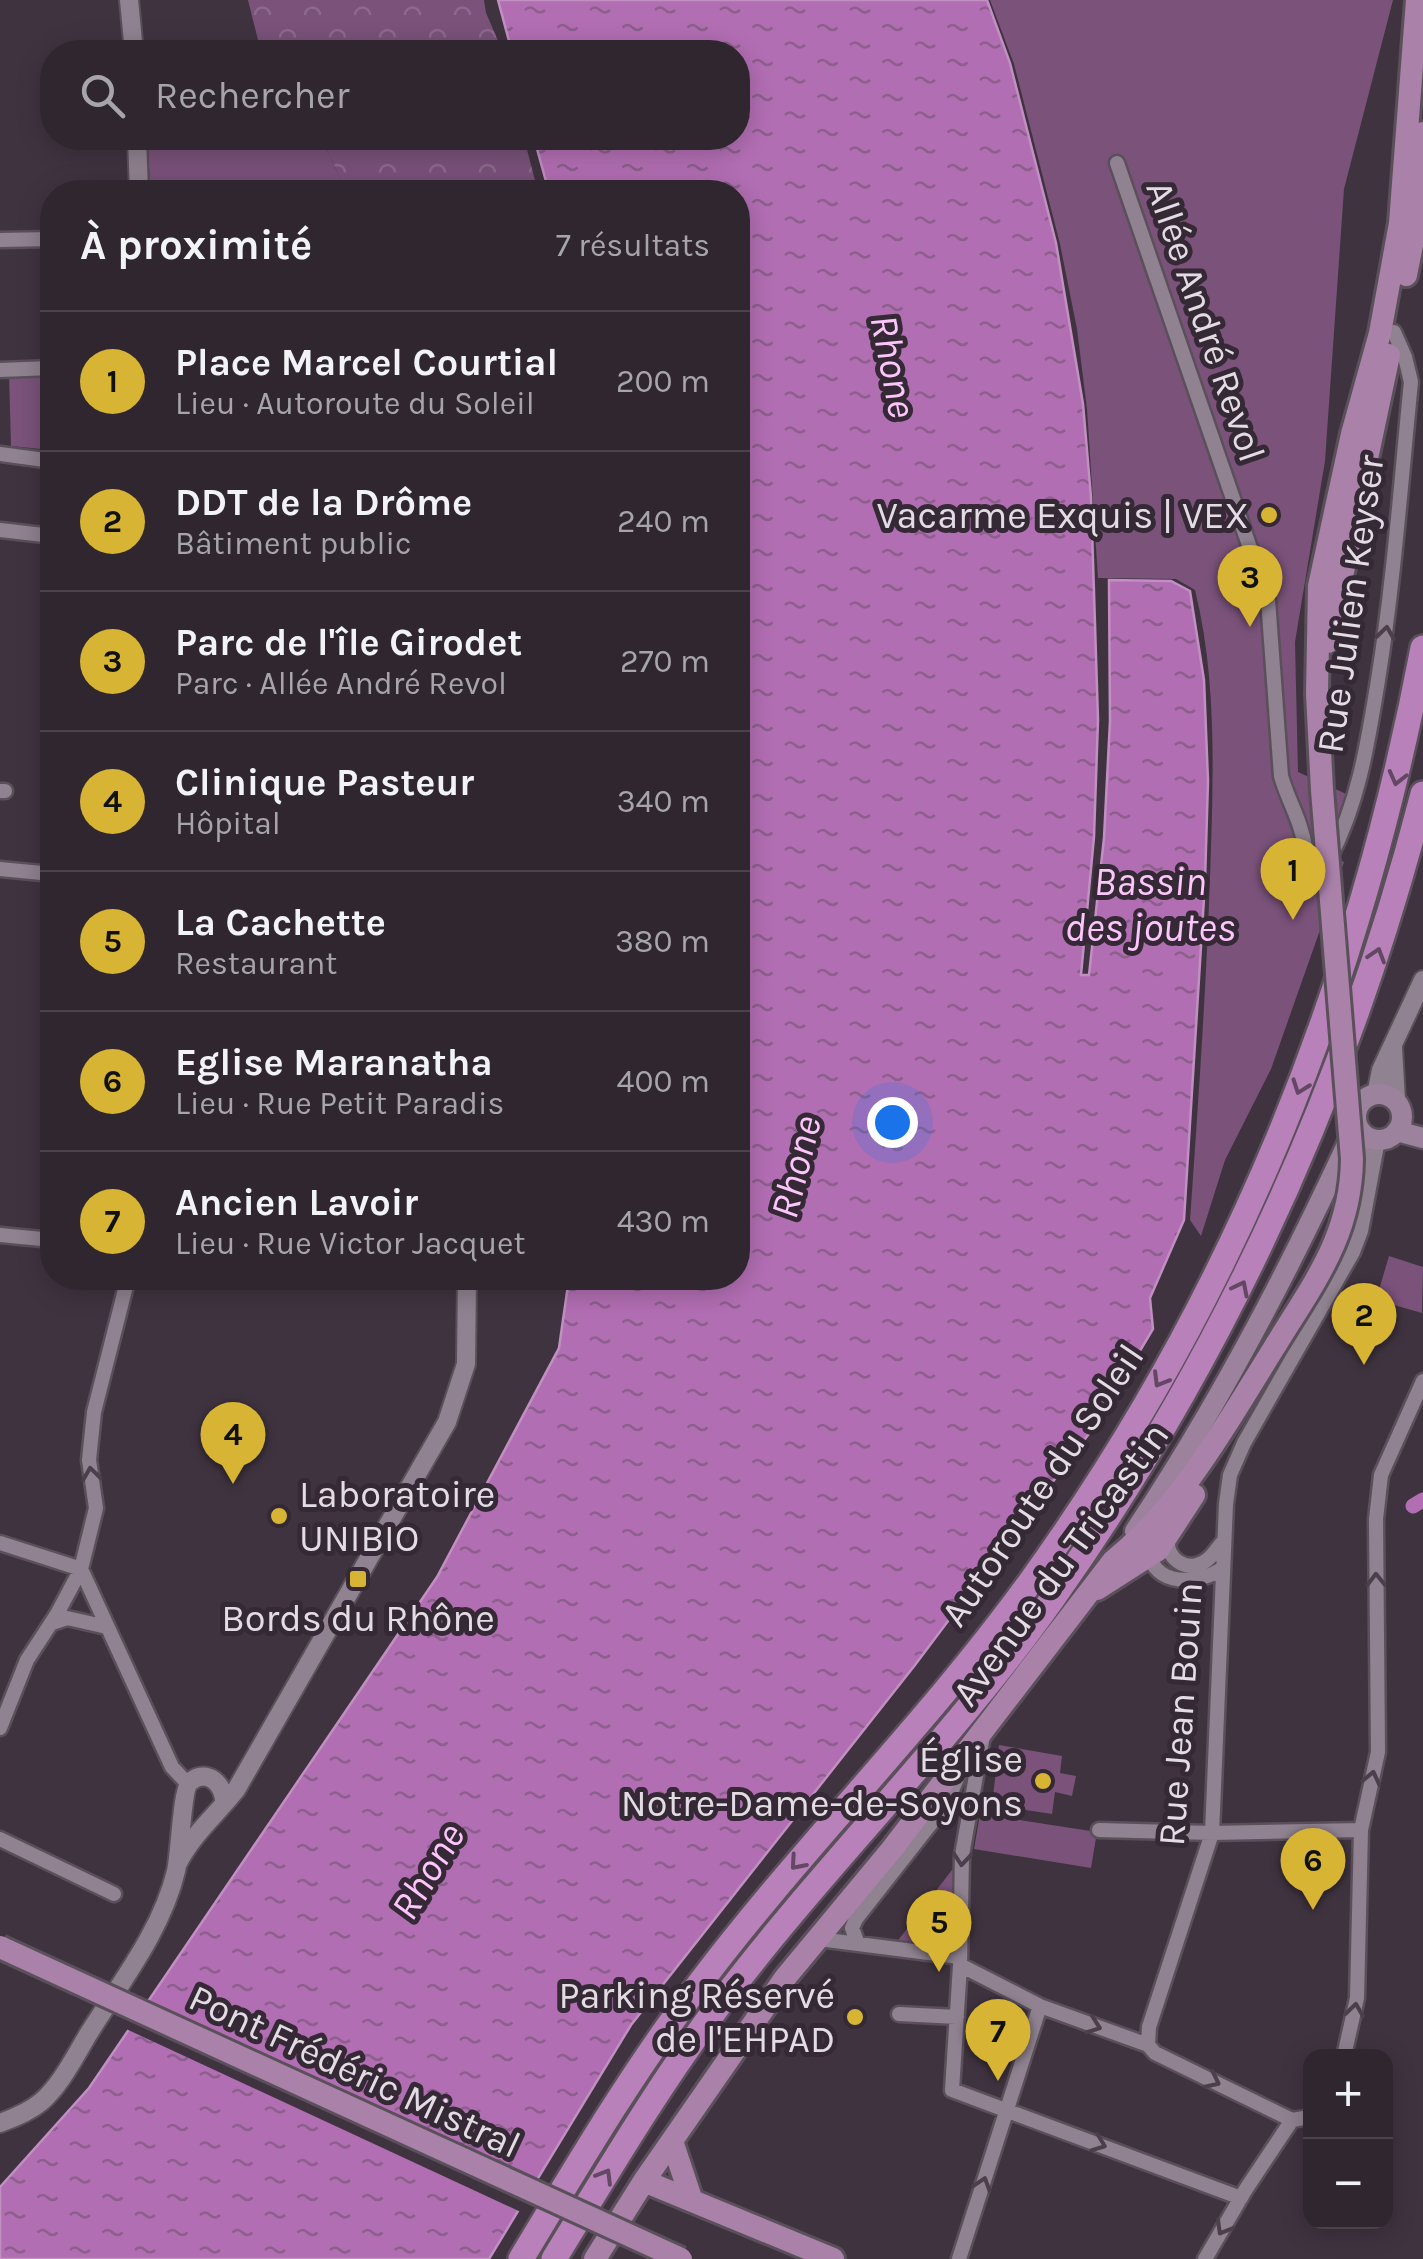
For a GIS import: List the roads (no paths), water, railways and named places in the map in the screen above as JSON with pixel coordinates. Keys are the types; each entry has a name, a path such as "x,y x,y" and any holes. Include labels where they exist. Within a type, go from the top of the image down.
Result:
{"highway":[{"name":"Autoroute du Soleil","path":"521,2259 622,2092 694,1990 948,1688 1028,1585 1102,1477 1168,1368 1248,1209 1292,1108 1346,962 1398,776 1423,648"},
{"name":"Autoroute du Soleil","path":"554,2259 648,2105 720,2004 1050,1602 1127,1490 1194,1379 1258,1254 1318,1118 1372,973 1423,794"}],"main road":[{"path":"1088,1594 1149,1558 1159,1533 1193,1476 1332,1255 1346,1218 1352,1188 1351,1146 1322,790 1317,694 1319,586 1352,434 1380,334 1400,224 1417,0"},
{"path":"1317,694 1416,226 1423,133"},
{"path":"1381,1120 1423,1126"},
{"path":"1381,1120 1423,1138"},
{"name":"Avenue du Tricastin","path":"595,2259 644,2181 785,1978 965,1754 1113,1561 1171,1477 1381,1120"},
{"path":"1113,1561 1159,1533"},
{"name":"Pont Frédéric Mistral","path":"0,1946 649,2259"},
{"name":"Pont Frédéric Mistral","path":"0,1962 681,2259"},
{"path":"672,2142 692,2201"},
{"path":"644,2181 834,2259"}],"street":[{"path":"130,0 133,40"},
{"path":"138,150 139,180"},
{"name":"Allée André Revol","path":"1116,163 1268,600 1282,776 1303,830 1305,848"},
{"path":"0,240 40,239"},
{"name":"Rue Julien Keyser","path":"1305,848 1330,857 1355,798 1369,738 1387,628 1410,382 1405,356 1394,332"},
{"path":"0,370 40,368"},
{"path":"0,454 40,459"},
{"path":"0,530 40,535"},
{"path":"0,870 40,873"},
{"path":"1381,1120 1393,1048 1423,980"},
{"name":"Rue Jean Bouin","path":"1148,2045 1149,2027 1212,1832 1222,1569 1230,1475 1244,1443 1353,1252 1365,1210 1381,1120"},
{"path":"0,1235 40,1239"},
{"path":"0,1728 27,1660 81,1569 96,1508 88,1460 94,1412 125,1290"},
{"path":"178,1863 195,1834 224,1804 247,1769 447,1422 466,1364 468,1290"},
{"path":"1346,2049 1357,1998 1361,1830 1378,1752 1376,1519 1380,1475 1423,1380"},
{"path":"1159,1533 1168,1552 1180,1564 1190,1566 1207,1560 1224,1541"},
{"path":"0,1543 81,1569 172,1767 188,1784"},
{"path":"1149,1558 1160,1572 1176,1580 1203,1580 1222,1569"},
{"path":"51,1623 66,1618 107,1626"},
{"path":"985,1728 962,1854 952,2090 1241,2198"},
{"path":"858,1944 852,1928 856,1918 947,1804 965,1754"},
{"path":"219,1783 247,1769"},
{"path":"0,2123 42,2101 60,2080 144,1945 162,1911 178,1863 188,1784 201,1777 219,1783 224,1804"},
{"path":"186,1809 201,1819 211,1818"},
{"path":"1099,1830 1361,1830"},
{"path":"0,1839 114,1894"},
{"path":"818,1939 960,1961 1040,2006 1148,2045 1154,2053 1292,2120 1303,2118"},
{"path":"959,2259 1040,2006"},
{"path":"898,2014 956,2018"},
{"path":"1205,2259 1292,2120"}],"water":[{"path":"498,0 987,0 1010,63 1056,243 1083,404 1091,497 1098,720 1094,837 1081,975 1089,975 1104,838 1110,721 1109,580 1171,581 1190,591 1204,680 1208,781 1184,1220 1150,1298 1153,1329 1097,1423 915,1665 631,2025 489,2259 0,2259 0,2187 89,2088 437,1577 559,1348 567,1290 750,1290 750,180 546,180 537,150 750,150 750,40 509,40"}],"waterway":[{"path":"1413,1506 1423,1500"}],"place":[{"name":"Vacarme Exquis | VEX","path":"1269,515"},
{"name":"Parc de l'île Girodet","path":"1250,627"},
{"name":"Place Marcel Courtial","path":"1293,920"},
{"name":"DDT de la Drôme","path":"1364,1365"},
{"name":"Clinique Pasteur","path":"233,1484"},
{"name":"Laboratoire UNIBIO","path":"279,1516"},
{"name":"Bords du Rhône","path":"358,1579"},
{"name":"Église Notre-Dame-de-Soyons","path":"1043,1781"},
{"name":"Eglise Maranatha","path":"1313,1910"},
{"name":"La Cachette","path":"939,1972"},
{"name":"Parking Réservé de l'EHPAD","path":"855,2017"},
{"name":"Ancien Lavoir","path":"998,2081"}],"water label":[{"name":"Rhone","path":"894,366"},
{"name":"Bassin des joutes","path":"1150,904"},
{"name":"Rhone","path":"795,1167"},
{"name":"Rhone","path":"427,1871"}]}
